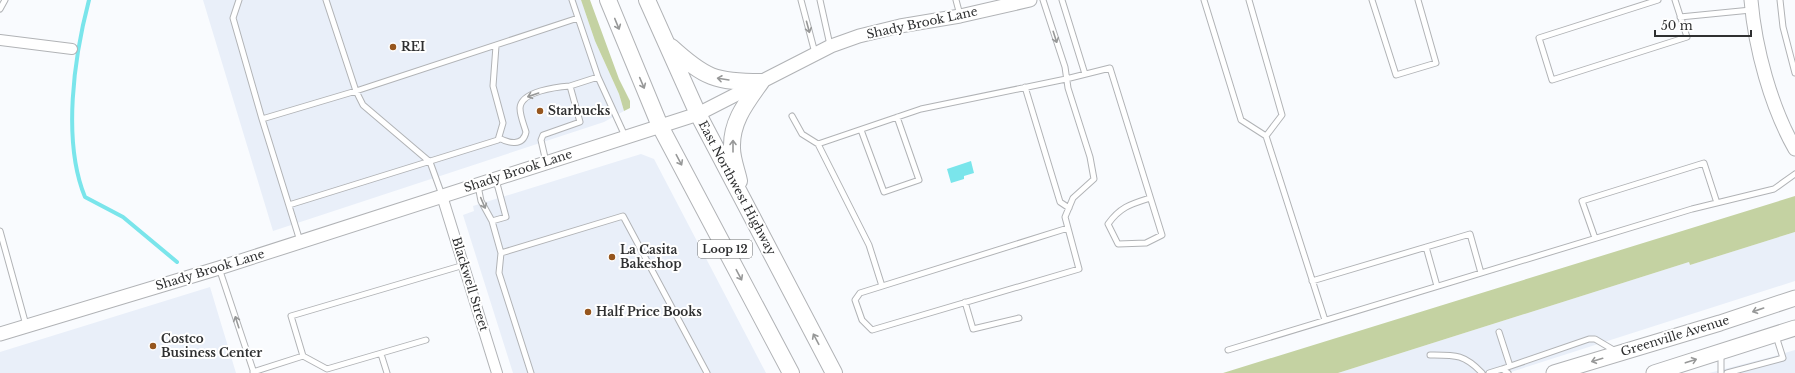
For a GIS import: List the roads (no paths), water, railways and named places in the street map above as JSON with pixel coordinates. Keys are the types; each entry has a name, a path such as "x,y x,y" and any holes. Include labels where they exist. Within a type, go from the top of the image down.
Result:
{"main road":[{"name":"Loop 12","path":"608,0 660,126 791,373"},
{"name":"East Northwest Highway","path":"647,0 698,114 834,373"},
{"path":"664,40 687,63 702,73 716,78 738,82 761,82"},
{"path":"748,211 739,182 732,148 734,127 741,110 761,82"},
{"name":"Greenville Avenue","path":"1554,373 1575,370 1619,354 1795,298"},
{"path":"1654,373 1795,328"}],"street":[{"name":"Shady Brook Lane","path":"0,334 219,268 625,136 698,114 831,46 900,26 960,16 1030,0"},
{"path":"1751,5 1757,40 1772,95 1781,120 1795,149"},
{"path":"0,40 37,46 72,49"},
{"name":"Blackwell Street","path":"442,196 497,373"}],"lane":[{"path":"0,9 5,0"},
{"path":"239,0 233,18 300,242"},
{"path":"326,0 356,91 363,106 430,162 442,196"},
{"path":"572,0 598,77 625,136"},
{"path":"801,0 815,53"},
{"path":"820,0 831,46"},
{"path":"956,0 960,16"},
{"path":"1043,0 1065,67 1068,88 1090,157 1094,179 1073,198 1065,217 1068,228 1079,269 872,330 862,320 855,300 860,293 1068,228"},
{"path":"1062,0 1085,74"},
{"path":"1204,0 1241,120 1266,136 1325,320"},
{"path":"1249,0 1282,115 1266,136"},
{"path":"1372,0 1396,75 1436,63 1418,0"},
{"path":"1658,0 1538,38 1552,80 1687,37 1675,0"},
{"path":"1780,0 1783,27 1795,73"},
{"path":"1680,17 1751,5"},
{"path":"262,118 356,91 578,18"},
{"path":"289,205 498,140 503,123 493,86 496,46"},
{"path":"818,144 921,109 1066,79 1110,68 1162,235 1146,243 1118,244 1108,224 1117,212 1130,204 1150,198"},
{"path":"499,138 509,143 516,143 526,136 520,107 522,101 527,96 556,88 570,86 598,77"},
{"path":"546,162 541,140 543,135 580,122 570,86"},
{"path":"1025,87 1060,202 1069,208"},
{"path":"792,116 802,134 818,144 869,245 882,286"},
{"path":"861,130 884,192 919,180 896,117"},
{"path":"1595,238 1582,201 1704,163 1717,203"},
{"path":"1228,350 1595,238 1717,203 1774,189 1795,174"},
{"path":"492,221 506,216 496,178"},
{"path":"477,184 481,201 492,221 501,253 499,274 531,373"},
{"path":"501,253 623,216 707,373"},
{"path":"0,231 27,326"},
{"path":"1312,281 1470,234 1481,273"},
{"path":"1426,247 1437,286"},
{"path":"303,356 291,316 464,265"},
{"path":"219,268 253,373 303,356 327,368 381,354 426,340"},
{"path":"965,302 973,329 1020,318"},
{"path":"1499,332 1510,366"},
{"path":"1727,373 1783,358 1776,334"},
{"path":"1489,373 1589,339 1595,339 1604,343 1619,354"},
{"path":"1721,373 1722,351"},
{"path":"381,354 387,373"},
{"path":"1430,355 1460,356 1473,364 1482,373"},
{"path":"1502,368 1508,373"}],"water":[{"path":"971,161 974,173 964,176 964,179 951,183 947,169"}],"waterway":[{"path":"89,0 75,73 72,125 78,175 85,197 123,217 177,262"}],"place":[{"name":"REI","path":"393,47"},
{"name":"Starbucks","path":"540,111"},
{"name":"La Casita Bakeshop","path":"612,257"},
{"name":"Half Price Books","path":"588,312"},
{"name":"Costco Business Center","path":"153,346"}]}
